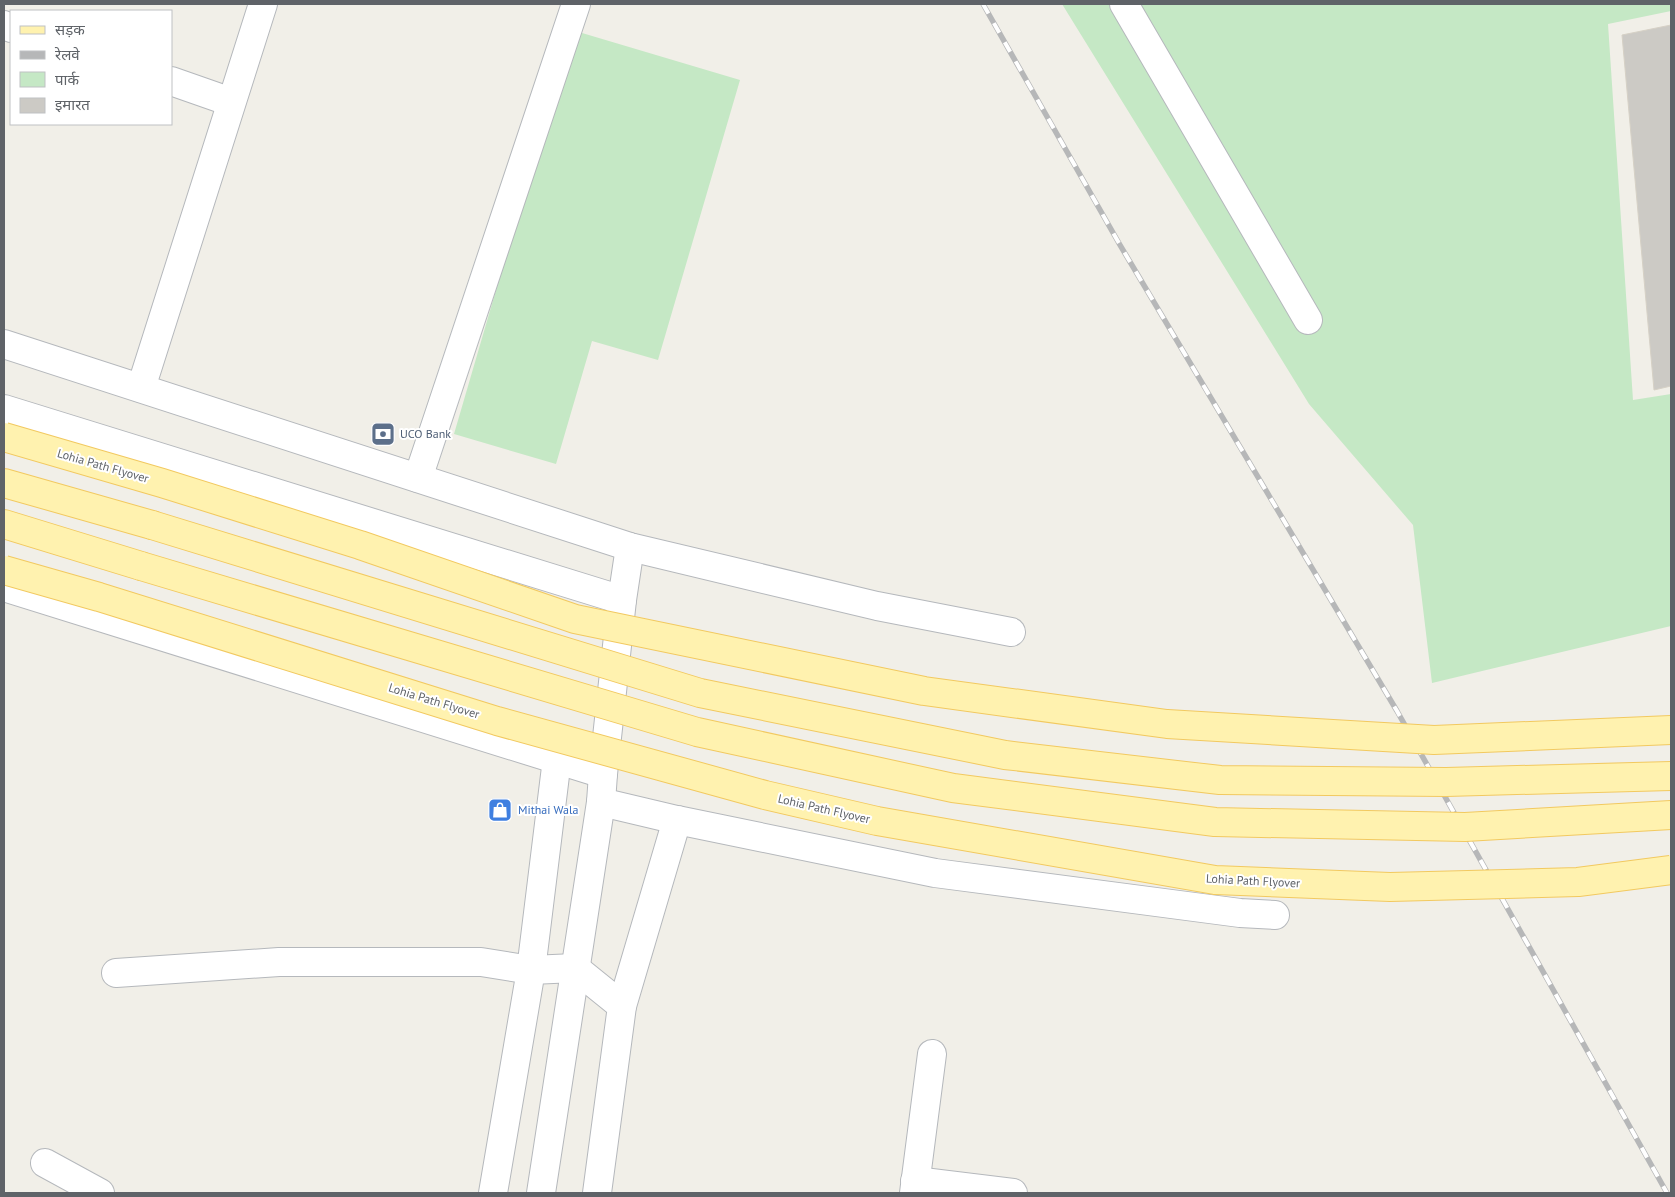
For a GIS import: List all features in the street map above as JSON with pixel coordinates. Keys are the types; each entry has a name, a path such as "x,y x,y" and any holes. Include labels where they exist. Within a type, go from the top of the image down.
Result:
{"main road":[{"name":"Lohia Path Flyover","path":"4,436 360,545 574,619 924,691 1168,724 1434,740 1671,730"},
{"path":"4,483 152,525 700,693 1005,755 1220,780 1446,782 1671,776"},
{"path":"4,524 697,732 953,788 1215,822 1465,827 1671,815"},
{"name":"Lohia Path Flyover","path":"4,570 108,600 497,721 765,795 877,821 1215,880 1390,886 1578,882 1671,870"}],"street":[{"path":"141,388 263,4"},
{"path":"418,478 576,4"},
{"path":"1124,4 1308,320"},
{"path":"172,82 231,102"},
{"path":"4,344 630,547 876,606 1011,632"},
{"path":"4,409 622,600"},
{"path":"541,1193 601,802 622,600 630,547"},
{"path":"4,587 603,774"},
{"path":"493,1193 531,970 557,759"},
{"path":"601,802 677,820 935,873 1240,913 1275,915"},
{"path":"597,1193 622,1006 677,820"},
{"path":"116,973 279,962 481,962 531,970 575,968 622,1006"},
{"path":"932,1054 914,1187 1013,1193"},
{"path":"44,1162 100,1193"}],"green space":[{"path":"1062,4 1671,4 1671,11 1608,24 1633,400 1671,394 1671,626 1432,683 1413,525 1309,404"},
{"path":"572,30 740,80 658,360 592,341 556,464 454,434"}],"building":[{"path":"1671,25 1671,386 1654,390 1622,35"}],"railway":[{"path":"983,4 1120,245 1397,711 1667,1193"}],"place":[{"name":"UCO Bank","path":"383,434"},
{"name":"Mithai Wala","path":"500,810"}]}
